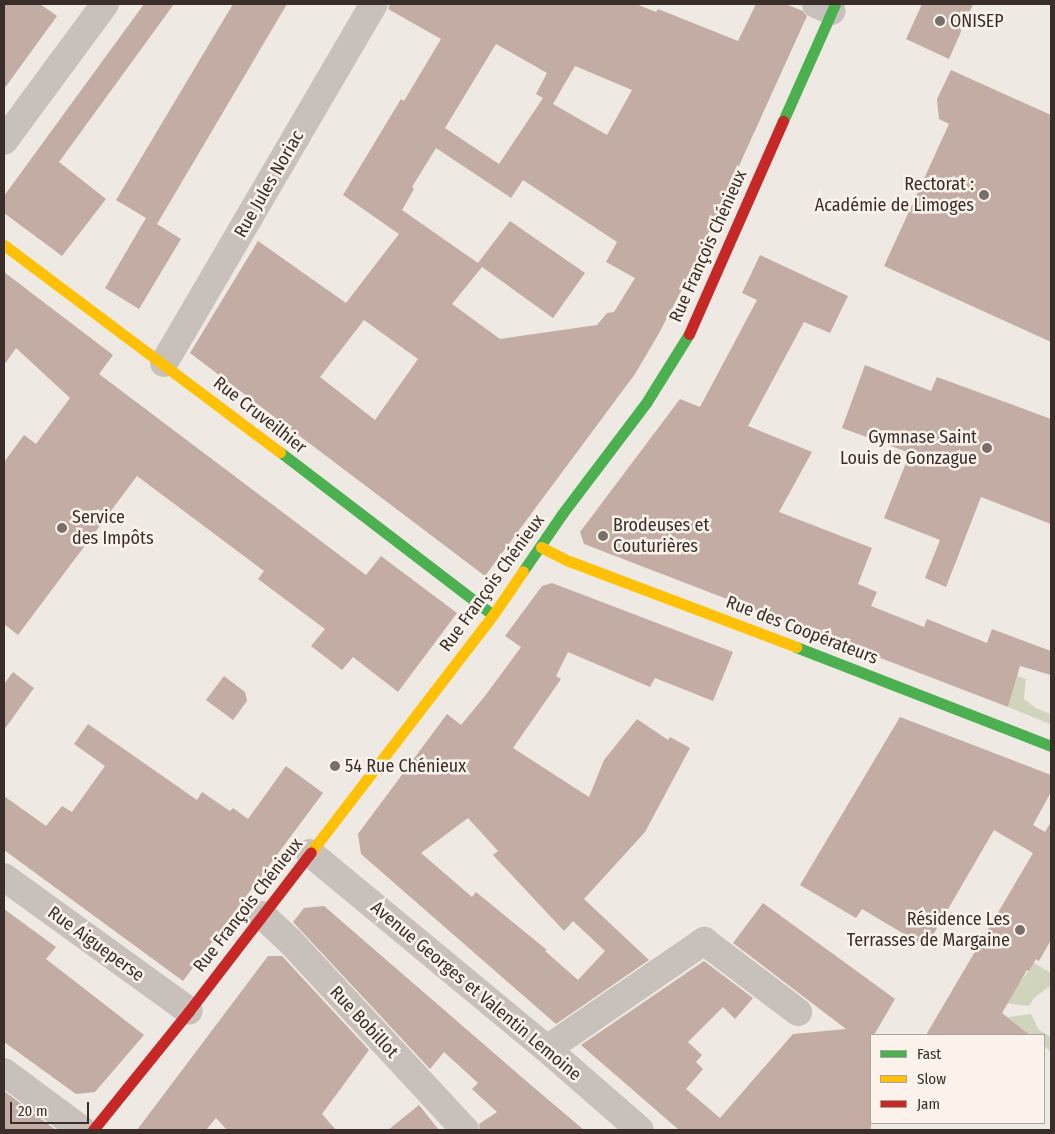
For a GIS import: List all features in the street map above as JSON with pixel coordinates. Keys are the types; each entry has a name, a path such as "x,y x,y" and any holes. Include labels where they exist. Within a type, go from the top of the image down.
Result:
{"main road":[{"name":"Rue François Chénieux","path":"93,1130 189,1011 493,615 562,514 646,403 690,332 828,6"},
{"name":"Rue Cruveilhier","path":"4,245 164,364 493,615"},
{"name":"Rue des Coopérateurs","path":"541,547 569,561 834,661 1051,746"}],"street":[{"path":"4,141 105,4"},
{"name":"Rue Jules Noriac","path":"164,364 374,4"},
{"name":"Avenue Georges et Valentin Lemoine","path":"310,853 547,1049 640,1130"},
{"name":"Rue Aigueperse","path":"4,877 189,1011"},
{"name":"Rue Bobillot","path":"262,915 290,941 465,1130"},
{"path":"547,1049 704,941 798,1012"},
{"path":"4,1072 82,1130"}],"green space":[{"path":"1017,676 1026,679 1024,699 1036,708 1050,714 1050,724 1008,707"},
{"path":"1034,963 1051,973 1051,985 1034,998 1029,1006 1005,1003"},
{"path":"1031,1014 1039,1030 1051,1037 1051,1052 1045,1047 1045,1034 1029,1034 1008,1017"}],"building":[{"path":"4,4 40,4 57,16 4,89"},
{"path":"144,4 174,4 59,162 106,199 62,256 4,213 4,196"},
{"path":"233,4 287,4 157,224 181,239 139,309 105,288 146,218 116,200"},
{"path":"390,4 636,4 656,12 658,9 738,41 756,4 785,4 803,11 807,16 688,278 658,335 635,374 485,576 190,353 258,241 346,303 399,234 343,195 401,99 404,101 441,39 388,9","holes":["496,44 547,73 536,94 543,98 499,164 445,128","575,66 632,90 607,135 553,104","436,148 511,198 523,180 617,242 606,262 635,278 614,312 607,313 597,325 500,339 452,304 482,267 553,318 585,273 510,221 478,263 402,210 414,189 412,187","364,320 418,359 375,420 320,377"]},
{"name":"ONISEP","path":"922,4 973,4 949,59 906,39"},
{"name":"Rectorat : Académie de Limoges","path":"951,70 1051,115 1051,342 884,266 949,124 939,119 937,99"},
{"path":"760,255 848,296 830,333 804,322 748,426 812,452 779,512 872,548 858,584 877,592 871,606 924,627 927,619 987,643 992,629 1051,651 1051,675 1020,666 1008,707 584,544 580,532 680,399 700,407 757,300 742,293"},
{"path":"4,272 113,355 99,374 366,575 381,556 457,613 398,692 353,657 342,670 311,646 325,629 258,579 264,571 137,476 18,635 4,624 4,462 24,435 36,444 70,398 16,348 4,365"},
{"path":"865,365 931,391 937,377 1051,419 1051,524 981,497 946,587 925,578 940,540 884,518 910,453 842,428"},
{"path":"552,583 733,652 713,701 655,678 650,687 568,652 556,676 561,679 513,748 589,797 604,760 637,719 668,740 670,737 690,748 645,832 584,899 649,960 556,1024 361,854 358,834 447,714 461,725 485,696 521,647 505,636 542,586","holes":["468,818 498,851 493,855 564,931 573,921 605,951 578,980 545,951 547,950 476,892 472,897 421,853"]},
{"path":"13,672 34,688 4,730 4,684"},
{"path":"224,676 245,692 247,701 233,720 206,700"},
{"path":"900,717 1051,775 1051,792 1033,825 1045,832 1051,822 1051,940 1039,961 1036,959 1029,971 1027,970 1002,1013 1029,1034 927,1034 1033,853 994,830 926,947 862,909 856,918 800,885"},
{"path":"88,724 197,800 202,792 230,811 233,808 248,819 286,766 323,793 183,981 4,850 4,796 46,826 62,806 72,812 105,766 74,744"},
{"path":"763,903 895,999 875,1034 870,1034 871,1130 679,1130 581,1045 704,961 753,998 735,1019 723,1007 688,1042 702,1055 696,1062 703,1069 686,1089 720,1118 793,1034 846,1029 733,943"},
{"path":"324,906 584,1130 480,1130 479,1124 497,1112 472,1089 478,1083 444,1052 430,1069 293,922 304,908"},
{"path":"4,909 56,947 46,959 144,1035 95,1092 76,1094 4,1042"},
{"path":"268,956 282,956 369,1050 322,1114 336,1130 227,1130 216,1118 206,1130 137,1130"},
{"path":"4,1091 56,1130 4,1130"},
{"path":"419,1105 439,1130 388,1130"}],"traffic: fast":[{"path":"783,121 835,4"},
{"path":"523,571 562,514 646,403 689,334"},
{"path":"280,452 493,615"},
{"path":"796,647 1051,746"}],"traffic: slow":[{"path":"4,245 280,452"},
{"path":"541,547 569,561 796,647"},
{"path":"311,852 493,615 523,571"}],"traffic: jam":[{"path":"689,334 783,121"},
{"path":"93,1130 189,1011 311,852"}],"place":[{"name":"ONISEP","path":"940,21"},
{"name":"Rectorat : Académie de Limoges","path":"984,195"},
{"name":"Gymnase Saint Louis de Gonzague","path":"987,448"},
{"name":"Service des Impôts","path":"62,528"},
{"name":"Brodeuses et Couturières","path":"603,536"},
{"name":"54 Rue Chénieux","path":"335,766"},
{"name":"Résidence Les Terrasses de Margaine","path":"1020,930"}]}
